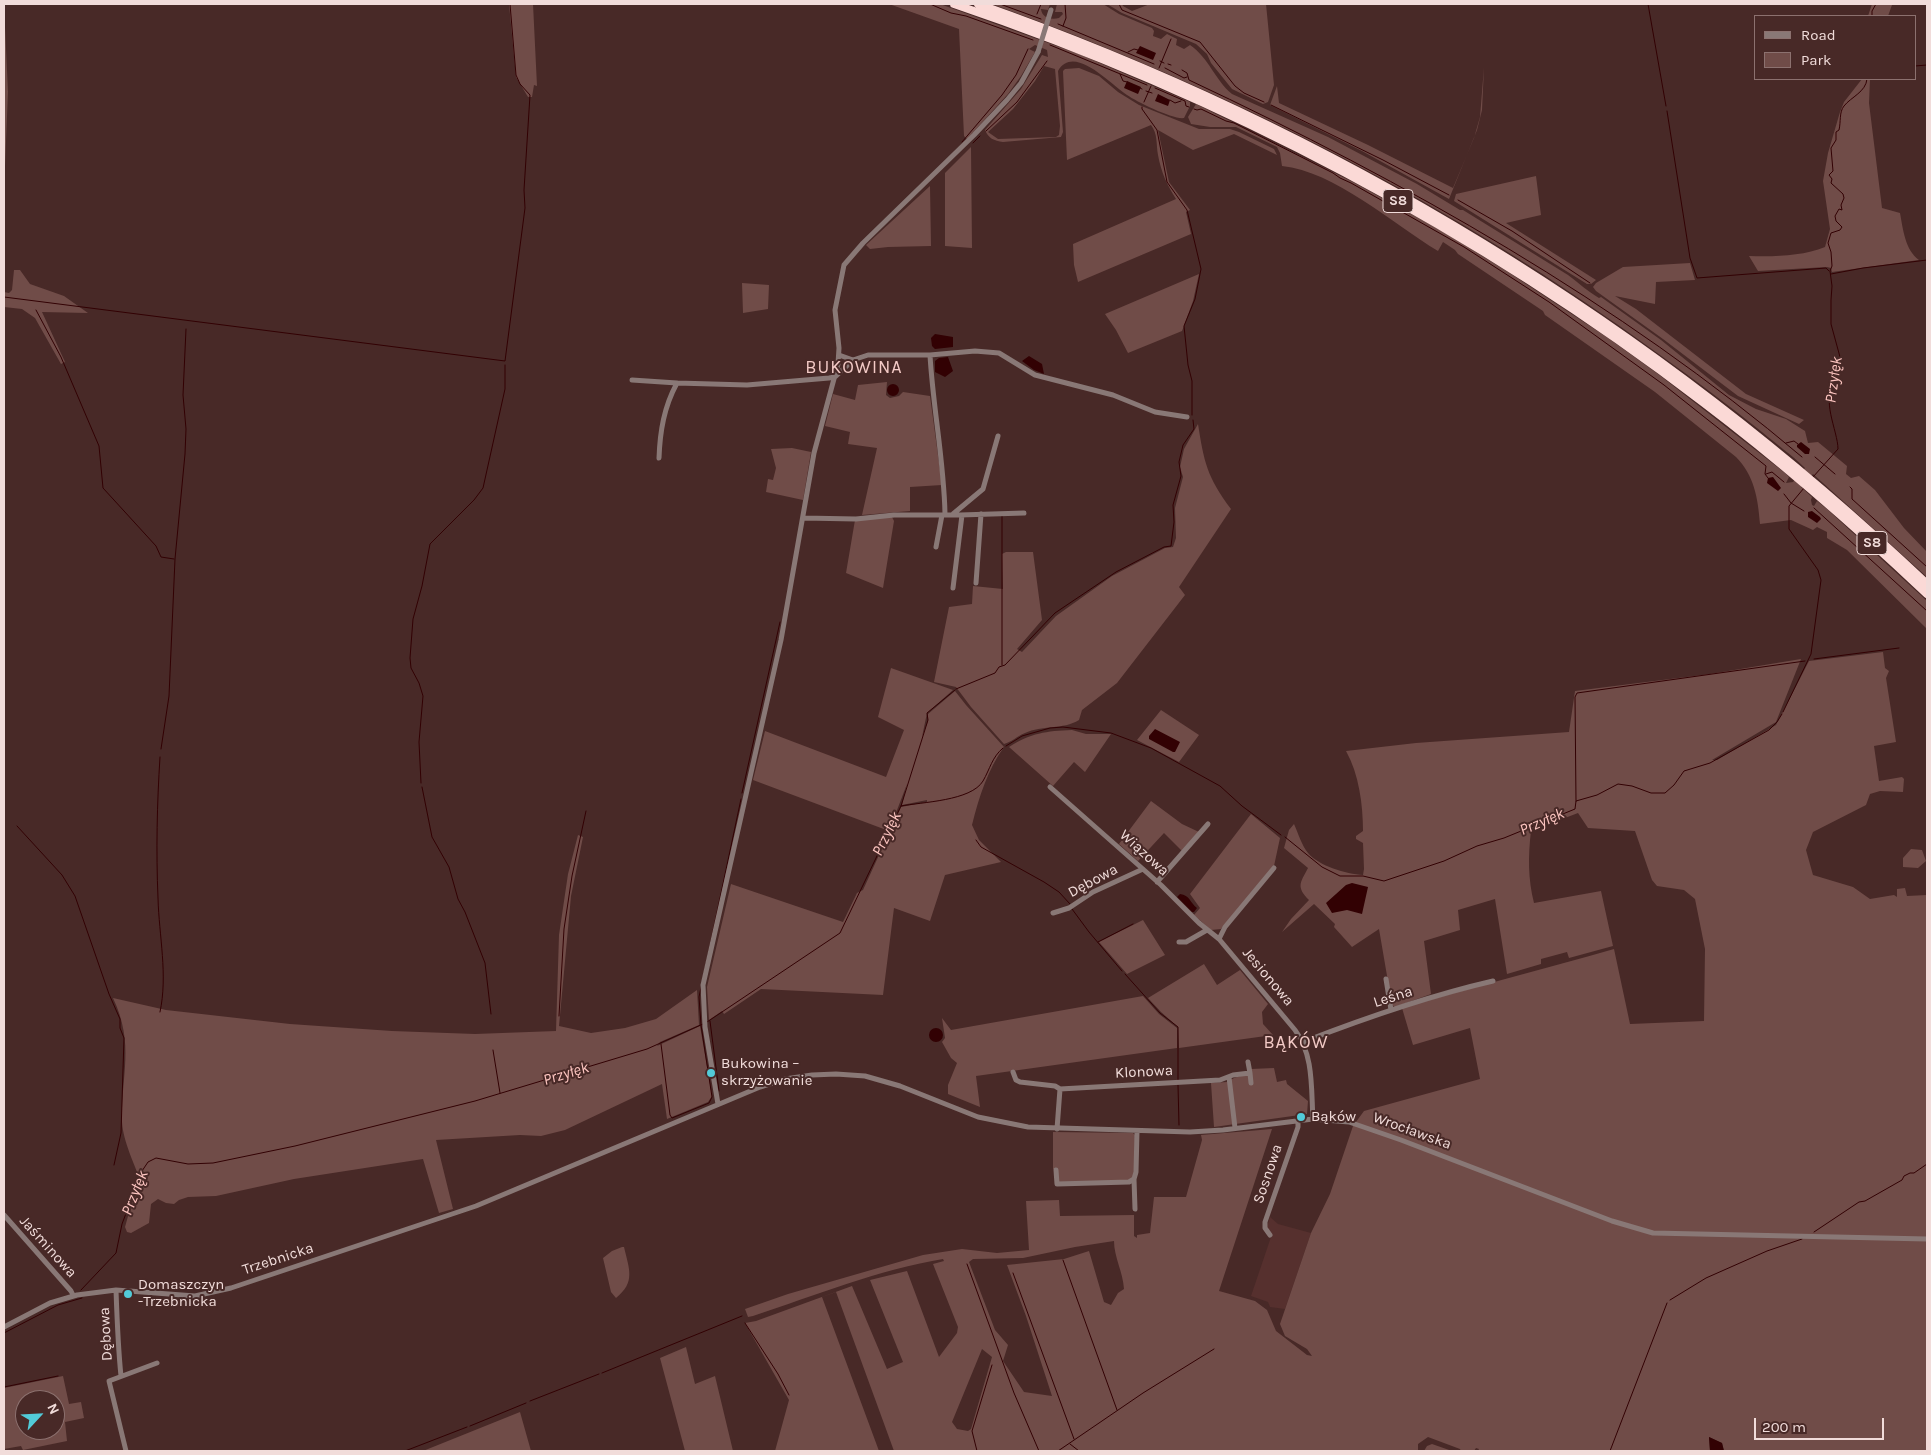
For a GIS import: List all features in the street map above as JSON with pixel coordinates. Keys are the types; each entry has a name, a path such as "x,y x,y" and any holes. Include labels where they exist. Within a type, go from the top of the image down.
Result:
{"highway":[{"name":"S8","path":"954,4 1065,44 1166,86 1286,142 1408,207 1519,274 1610,334 1800,474"},
{"name":"S8","path":"978,4 1073,38 1187,86 1303,142 1411,200 1524,268 1616,329 1712,399 1927,584"},
{"name":"S8","path":"1818,490 1927,594"}],"street":[{"path":"718,1104 704,1020 703,985 781,640 814,453 835,378 839,355 835,310 844,265 863,243 995,113 1021,82 1038,52 1052,4"},
{"path":"632,380 747,385 835,378 853,360 868,355 930,355 974,351 999,353 1035,375 1113,395 1154,412 1187,417"},
{"path":"839,355 853,360"},
{"path":"930,355 932,391 940,451 944,514 936,547"},
{"path":"659,458 660,436 666,407 677,383"},
{"path":"953,515 983,489 998,436"},
{"path":"803,518 856,519 894,515 962,515 1024,512"},
{"path":"976,583 981,514"},
{"path":"953,588 962,515"},
{"name":"Wiązowa","path":"1050,787 1143,869 1207,930 1219,938"},
{"path":"1157,882 1208,824"},
{"path":"1219,938 1225,927 1274,868"},
{"name":"Dębowa","path":"1054,912 1069,908 1093,892 1143,869"},
{"path":"1179,942 1186,942 1207,930"},
{"name":"Jesionowa","path":"1219,938 1303,1042 1309,1065 1313,1119"},
{"path":"1386,979 1391,1010"},
{"name":"Leśna","path":"1303,1042 1391,1010 1461,988 1492,981"},
{"path":"1248,1062 1251,1083"},
{"name":"Klonowa","path":"1013,1072 1015,1078 1020,1082 1055,1086 1060,1089 1220,1080 1250,1073"},
{"name":"Wrocławska","path":"718,1104 754,1089 791,1078 824,1074 850,1074 887,1081 970,1114 1016,1126 1057,1129 1190,1132 1298,1120 1335,1120 1364,1127 1612,1221 1656,1233 1927,1239"},
{"path":"1229,1077 1235,1128"},
{"path":"1057,1129 1060,1089"},
{"name":"Trzebnicka","path":"4,1327 50,1303 84,1293 116,1290 181,1296 217,1292 476,1206 718,1104"},
{"name":"Sosnowa","path":"1270,1235 1265,1228 1265,1222 1298,1127 1298,1120"},
{"path":"1136,1209 1134,1179 1136,1172 1137,1131"},
{"path":"1056,1170 1057,1184 1129,1182 1134,1179"},
{"name":"Jaśminowa","path":"4,1215 75,1295"},
{"path":"4,1225 8,1220"},
{"name":"Dębowa","path":"116,1290 121,1376"},
{"name":"Dębowa","path":"126,1451 108,1383 111,1379 157,1363"}],"shaded area":[{"path":"1140,46 1156,53 1153,60 1136,53"},
{"path":"1127,81 1141,87 1138,94 1124,88"},
{"path":"1158,94 1170,100 1168,106 1155,101"},
{"path":"935,334 953,337 953,347 935,349 932,346 931,338"},
{"path":"1029,356 1042,364 1044,374 1034,370 1022,361"},
{"path":"948,357 953,371 945,377 935,372 935,361 939,358"},
{"path":"895,384 898,385 898,395 891,396 888,395 887,388 888,385"},
{"path":"1801,442 1810,449 1809,454 1805,454 1797,447"},
{"path":"1773,477 1781,488 1778,491 1767,483 1768,478"},
{"path":"1812,511 1821,519 1817,523 1808,517 1808,512"},
{"path":"1155,729 1180,742 1175,752 1149,739 1149,736"},
{"path":"1352,883 1368,887 1362,914 1347,910 1332,913 1326,903 1346,885"},
{"path":"1180,894 1188,898 1197,908 1194,912 1177,897"},
{"path":"936,1028 941,1030 943,1035 941,1040 936,1042 931,1040 929,1035 931,1030"},
{"path":"1270,1217 1278,1224 1311,1233 1285,1309 1270,1307 1268,1302 1251,1296 1272,1234 1267,1227"},
{"path":"1709,1437 1722,1443 1724,1451 1710,1451"}],"green space":[{"path":"509,4 533,4 537,86 534,85 532,97 528,97 516,77"},
{"path":"889,4 940,4 1079,54 1190,102 1190,106 1184,118 1164,113 1132,98 1092,69 1083,64 1073,62 1065,64 1058,71 1063,132 1061,137 1003,142 994,140 985,130 1021,89 1042,55 1048,57 1047,50 1035,45 1029,49 1035,52 1008,94 967,139 964,136 959,29","holes":["1044,66 1055,69 1060,126 1059,135 1056,137 998,139 988,132 1013,109"]},
{"path":"992,4 1050,4 1048,10 1041,9 1047,18 1053,19 1059,18 1063,14 1062,12 1055,12 1057,4 1103,4 1119,14 1152,28 1154,31 1153,36 1161,39 1167,34 1177,39 1176,45 1184,49 1190,45 1197,50 1232,94 1328,137 1463,210 1568,275 1599,298 1601,297 1661,340 1729,395 1756,409 1786,419 1805,431 1808,443 1818,442 1847,466 1846,474 1851,478 1859,476 1875,490 1904,528 1927,552 1927,577 1813,474 1801,487 1812,497 1812,505 1814,506 1817,501 1828,510 1927,601 1927,629 1847,550 1827,538 1827,532 1817,527 1813,530 1791,520 1760,524 1754,487 1747,471 1736,457 1655,392 1545,315 1543,311 1458,254 1455,250 1443,242 1438,251 1342,188 1302,170 1282,166 1277,147 1236,127 1210,127 1191,124 1188,117 1196,104 1353,182 1442,231 1608,338 1658,374 1785,473 1789,477 1786,483 1793,482 1805,468 1711,393 1582,300 1503,249 1422,201 1254,113 1168,74"},
{"path":"1107,4 1122,4 1132,11 1150,4 1266,4 1274,85 1268,102 1263,104 1232,89 1211,63 1207,54 1196,44 1122,13"},
{"path":"1872,4 1892,5 1888,15 1868,15"},
{"path":"4,5 8,92 4,191"},
{"path":"1484,67 1482,110 1475,136 1480,117"},
{"path":"1079,68 1099,76 1118,92 1139,105 1199,129 1230,129 1239,132 1274,149 1277,155 1234,134 1193,150 1158,130 1169,182 1190,210 1186,212 1191,234 1078,282 1074,265 1073,244 1176,199 1163,173 1158,155 1156,136 1151,125 1067,160 1063,71 1065,69"},
{"path":"1861,80 1870,80 1869,103 1882,208 1900,213 1908,245 1914,256 1919,260 1832,272 1831,268 1827,267 1758,271 1749,256 1788,255 1825,247 1830,229 1823,181 1828,153 1844,102"},
{"path":"1277,86 1279,103 1453,188 1467,155 1449,199 1362,151 1270,105"},
{"path":"971,147 972,248 945,246 945,173"},
{"path":"1536,176 1541,215 1506,223 1596,280 1591,284 1587,284 1454,201 1456,194"},
{"path":"930,186 931,246 870,249 866,245"},
{"path":"1690,263 1695,280 1656,282 1655,304 1615,296 1636,309 1746,394 1804,420 1799,424 1738,396 1593,287 1596,283 1623,267"},
{"path":"14,270 20,270 30,284 64,296 88,313 42,312 65,362 61,364 35,318 22,309 4,307 4,292 9,293 12,290"},
{"path":"1199,274 1193,301 1182,331 1128,353 1105,314"},
{"path":"742,283 769,285 768,309 743,313"},
{"path":"887,382 886,395 890,398 899,396 903,392 930,396 942,485 910,487 910,511 862,515 877,448 848,444 850,432 825,426 833,394 855,400 858,385"},
{"path":"1198,424 1202,449 1208,469 1217,488 1231,509 1179,587 1185,595 1117,683 1082,710 1079,720 1066,725 1038,729 1022,734 1004,744 956,687 934,682 949,607 972,604 973,586 1003,589 1002,554 1006,552 1033,552 1042,620 1017,649 1022,652 1056,616 1112,576 1165,548 1173,547 1176,538 1175,508 1183,477 1180,467 1184,449"},
{"path":"792,448 811,452 803,500 766,492 768,479 773,480 776,468 771,449"},
{"path":"892,517 894,521 883,588 846,573 855,520"},
{"path":"1883,652 1885,668 1889,671 1886,678 1896,742 1874,746 1879,781 1902,777 1904,779 1903,792 1880,791 1870,794 1866,805 1813,832 1806,850 1813,875 1853,887 1870,899 1894,895 1897,897 1897,889 1905,888 1907,896 1927,895 1927,1451 1724,1451 1722,1443 1709,1437 1710,1451 1478,1451 1479,1449 1476,1448 1474,1451 1461,1451 1428,1437 1418,1444 1418,1451 894,1451 836,1292 822,1297 879,1451 775,1451 789,1400 745,1323 756,1321 852,1286 887,1369 903,1362 870,1280 907,1271 939,1357 957,1333 958,1327 933,1264 944,1261 943,1259 871,1276 753,1316 748,1317 745,1309 788,1294 923,1255 962,1249 997,1253 1029,1250 1026,1201 1059,1200 1060,1216 1134,1215 1134,1236 1137,1238 1137,1235 1150,1233 1154,1197 1186,1197 1202,1140 1201,1135 1272,1129 1219,1291 1255,1301 1267,1310 1276,1331 1307,1355 1312,1356 1307,1349 1285,1336 1280,1324 1311,1233 1330,1194 1353,1126 1364,1111 1480,1079 1470,1028 1413,1045 1402,1008 1614,949 1630,1024 1704,1021 1705,949 1695,899 1684,890 1657,886 1652,880 1635,831 1588,828 1578,813 1531,831 1529,867 1534,903 1601,891 1613,946 1569,958 1567,952 1541,959 1541,964 1507,974 1495,899 1458,910 1460,930 1424,941 1431,994 1395,1007 1392,1005 1379,929 1352,947 1334,927 1335,924 1314,904 1282,932 1291,919 1309,900 1301,888 1308,868 1284,848 1289,830 1294,824 1306,850 1319,862 1341,871 1363,875 1363,843 1356,839 1356,836 1363,831 1361,800 1354,770 1346,751 1416,743 1569,732 1575,691 1710,674 1801,659 1776,722 1712,760 1717,760 1776,725 1809,661","holes":["1114,1241 1124,1289 1118,1293 1111,1305 1104,1302 1089,1251 1064,1259 1007,1265 1052,1396 1024,1392 1003,1361 1008,1345 995,1330 969,1262 973,1259 1023,1258","982,1349 992,1357 971,1429 968,1431 957,1429 952,1422"]},
{"path":"891,668 953,690 927,713 922,737 928,721 928,714 955,691 1004,747 993,765 985,784 972,825 979,840 1001,862 945,875 930,921 894,908 883,995 761,989 724,1014 722,1011 709,1020 707,987 731,884 843,922 857,893 863,890 901,807 927,802 927,800 902,805 907,784 889,831 753,780 765,731 886,777 904,730 878,717"},
{"path":"1161,710 1199,735 1179,762 1137,740"},
{"path":"1072,730 1086,734 1111,734 1085,772 1074,762 1053,786 1009,747 1039,734"},
{"path":"1151,801 1182,824 1199,832 1183,852 1164,833 1138,861 1119,844"},
{"path":"1251,814 1280,838 1274,866 1221,929 1211,930 1194,915 1200,908 1190,894"},
{"path":"578,835 583,837 571,896 559,1026 591,1033 625,1028 656,1019 697,990 699,1025 660,1042 657,1046 700,1026 712,1096 708,1102 667,1119 662,1084 565,1130 541,1136 520,1135 436,1140 453,1209 439,1213 423,1159 294,1179 216,1196 188,1197 174,1204 158,1199 151,1204 149,1223 131,1233 127,1232 125,1227 132,1202 142,1184 123,1129 124,1030 113,998 166,1010 290,1024 475,1034 556,1031 559,935 568,874"},
{"path":"1911,849 1922,850 1926,861 1918,868 1903,867 1903,858"},
{"path":"1143,920 1165,955 1127,974 1099,942"},
{"path":"1204,964 1217,985 1240,970 1268,1004 1262,1012 1263,1024 1273,1035 1179,1048 1178,1027 1148,998"},
{"path":"1143,996 1159,1014 1177,1028 1177,1048 976,1076 980,1107 948,1094 948,1085 957,1063 951,1058 942,1042 945,1038 942,1018 951,1030"},
{"path":"1274,1068 1277,1082 1286,1080 1287,1084 1308,1101 1307,1114 1214,1127 1211,1083 1227,1082 1250,1073 1251,1069"},
{"path":"1053,1132 1133,1133 1135,1135 1134,1176 1131,1180 1060,1183 1057,1170 1053,1169"},
{"path":"624,1247 628,1262 629,1281 616,1298 611,1292 603,1258 612,1251"},
{"path":"686,1347 695,1384 715,1376 733,1451 685,1451 660,1358"},
{"path":"63,1376 69,1404 81,1402 84,1418 65,1422 67,1441 23,1450 21,1446 4,1449 4,1388"},
{"path":"520,1412 531,1451 423,1451"},
{"path":"1432,1444 1452,1451 1424,1451 1427,1446"}],"waterway":[{"path":"4,297 505,361 525,208 524,190 530,95 520,84 516,75 510,4"},
{"path":"930,4 951,13 966,16 1033,40"},
{"path":"1000,4 1041,19"},
{"path":"1037,14 1041,4"},
{"path":"1063,26 1066,18 1065,4"},
{"path":"1119,4 1122,10 1200,42 1235,86 1244,93 1264,102"},
{"path":"1648,4 1666,106"},
{"name":"Przyłęk","path":"1872,15 1876,4"},
{"path":"1058,24 1154,64"},
{"path":"1159,68 1171,39"},
{"path":"1050,45 1147,85"},
{"path":"962,142 1002,95 1016,75 1028,49"},
{"path":"1128,52 1134,49 1138,50"},
{"path":"986,131 1017,102 1047,61"},
{"path":"1160,61 1164,63"},
{"path":"1916,66 1927,65"},
{"path":"1165,68 1184,78 1187,77"},
{"path":"1182,70 1187,73 1189,80 1351,160 1430,203 1585,296 1660,347 1732,400 1802,457"},
{"path":"1120,74 1123,81 1127,82"},
{"name":"Przyłęk","path":"1813,477 1838,449 1829,405 1832,389 1837,384 1837,365 1840,357 1831,324 1832,286 1830,271 1832,266 1828,243 1831,233 1840,230 1842,227 1836,221 1835,216 1839,209 1842,210 1841,205 1844,198 1843,194 1831,183 1832,179 1829,175 1833,171 1831,148 1836,140 1836,132 1839,130 1842,108 1861,91 1867,80"},
{"path":"1144,102 1151,86"},
{"path":"1155,88 1185,101 1186,106 1189,107"},
{"path":"1146,91 1152,93"},
{"path":"1170,100 1175,103 1181,101"},
{"path":"1271,105 1449,195"},
{"path":"1142,107 1157,130 1167,182 1187,210 1201,269 1195,299 1184,326 1188,365 1192,381 1192,415"},
{"path":"1194,109 1201,109 1234,123 1333,173 1464,247 1549,302 1664,385 1766,466 1765,474 1768,478"},
{"path":"1667,111 1690,258 1697,278 1826,268 1829,271"},
{"path":"973,143 980,136"},
{"path":"1458,200 1512,231 1590,283"},
{"path":"1831,274 1927,260"},
{"path":"36,310 61,357 99,446 103,488 156,546 161,557 174,559"},
{"path":"161,749 169,696 175,559 185,454 186,429 183,395 186,329"},
{"path":"421,783 419,742 423,696 411,668 413,619 430,544 474,500 483,488 505,389 505,365"},
{"path":"956,689 995,673 1055,613 1116,572 1164,547 1171,546 1174,522 1173,505 1181,476 1179,462 1183,445 1194,429 1193,420"},
{"path":"1786,443 1794,441 1798,444"},
{"name":"Przyłęk","path":"1815,457 1835,474"},
{"path":"1766,474 1772,472 1784,482"},
{"path":"1850,487 1852,489 1852,499 1927,567"},
{"name":"Przyłęk","path":"1783,712 1811,654 1821,580 1818,570 1789,529 1789,506 1804,488"},
{"name":"Przyłęk","path":"1784,494 1791,503 1804,511"},
{"path":"1814,508 1927,611"},
{"path":"1002,516 1002,665"},
{"path":"742,793 780,622"},
{"path":"1814,659 1899,648"},
{"path":"1576,801 1575,697 1577,693 1805,661"},
{"name":"Przyłęk","path":"707,1022 840,933 901,806 928,720 927,713 955,690"},
{"name":"Przyłęk","path":"1285,837 1322,867 1340,876 1363,876 1384,881 1444,861 1477,846 1504,838 1575,809 1576,801 1597,795 1618,784 1632,786 1651,793 1665,793 1674,785 1684,771 1710,763 1769,730 1782,714"},
{"name":"Przyłęk","path":"1006,746 1022,736 1050,728 1063,727 1111,733 1151,748 1220,786 1242,806 1281,835"},
{"name":"Przyłęk","path":"901,806 945,800 968,793 977,788 983,781 994,759 1003,748"},
{"path":"160,757 157,863 163,984 160,1012"},
{"path":"422,787 432,837 449,867 458,899 485,963 491,1014"},
{"path":"661,1044 670,1115 672,1118 709,1103 712,1097 701,1025 699,997 741,799"},
{"path":"559,1016 564,929 572,876 586,811"},
{"path":"17,826 62,875 75,896 109,994 120,1019 120,1028 124,1038 121,1133 114,1165"},
{"path":"976,840 981,847 1059,892 1070,904"},
{"path":"1072,909 1122,971"},
{"path":"1098,942 1133,924"},
{"path":"1125,974 1160,1013 1178,1027 1178,1081"},
{"path":"710,1021 719,1091"},
{"name":"Przyłęk","path":"81,1290 116,1253 122,1224 142,1171 148,1162 156,1158 188,1164 213,1163 295,1146 475,1101 647,1049 703,1024"},
{"path":"493,1050 500,1093"},
{"path":"1178,1085 1179,1125"},
{"path":"1814,1232 1859,1202 1865,1201 1927,1164"},
{"path":"1670,1300 1706,1278 1767,1251 1802,1239"},
{"path":"1063,1260 1117,1410"},
{"path":"967,1264 1014,1393 1039,1451"},
{"path":"1013,1273 1074,1439"},
{"name":"Przyłęk","path":"4,1333 58,1305 82,1298"},
{"path":"1610,1451 1667,1303"},
{"path":"602,1373 742,1316"},
{"path":"745,1323 778,1374 789,1395"},
{"path":"1058,1451 1143,1393 1214,1349"},
{"path":"977,1451 972,1431 992,1365"},
{"path":"530,1401 599,1374"},
{"path":"4,1387 58,1376"},
{"path":"470,1426 526,1403"},
{"path":"405,1451 467,1427"},
{"path":"1070,1444 1079,1451"}],"place":[{"name":"Bukowina – skrzyżowanie","path":"711,1073"},
{"name":"Bąków","path":"1301,1117"},
{"name":"Domaszczyn -Trzebnicka","path":"128,1294"}],"district":[{"name":"BUKOWINA","path":"854,368"},
{"name":"BĄKÓW","path":"1296,1043"}]}
